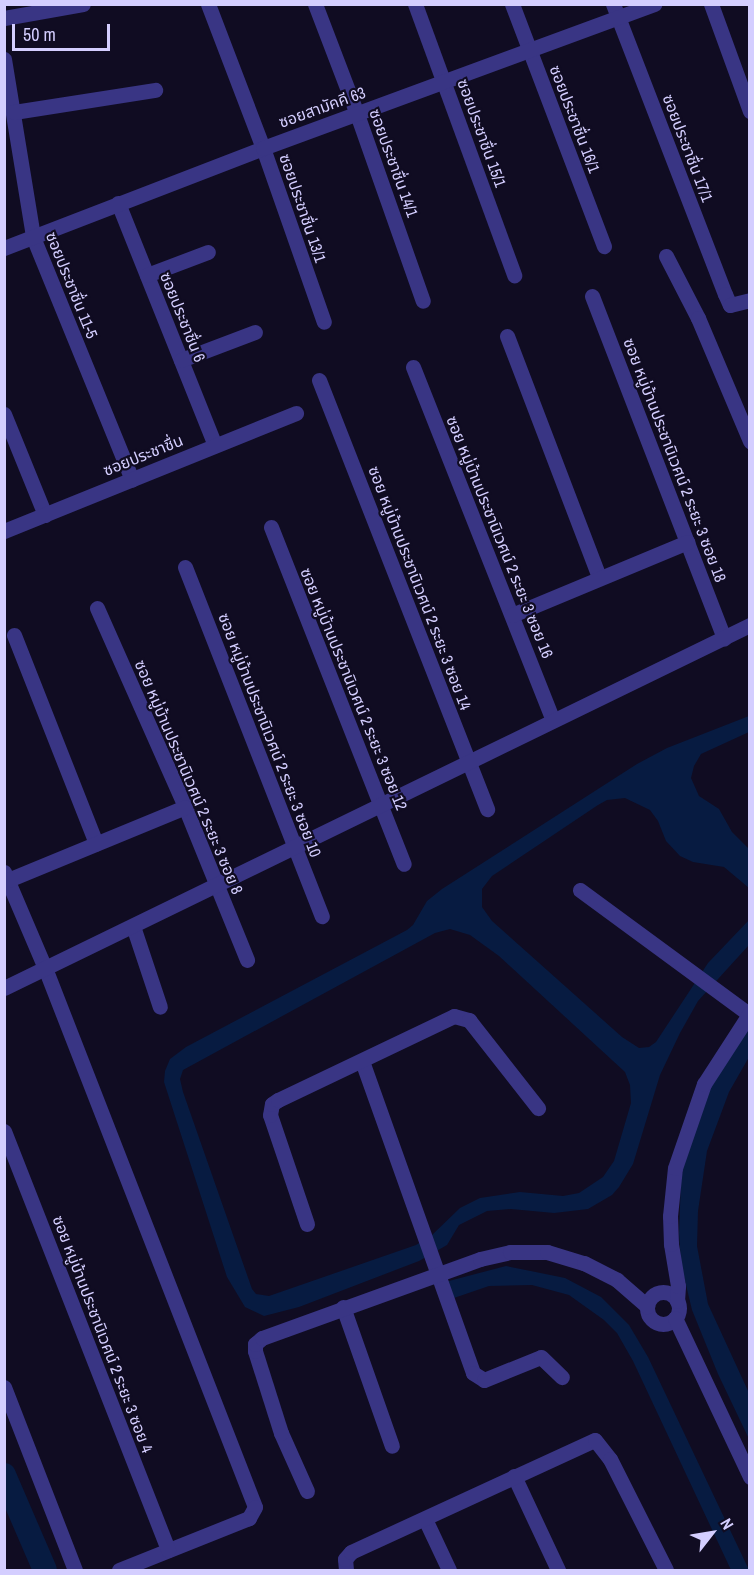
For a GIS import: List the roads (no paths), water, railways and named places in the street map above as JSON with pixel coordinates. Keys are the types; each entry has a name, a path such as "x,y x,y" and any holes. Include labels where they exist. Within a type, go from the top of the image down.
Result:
{"street":[{"path":"4,18 83,4"},
{"name":"ซอยประชาชื่น 13/1","path":"208,4 263,148 324,322"},
{"name":"ซอยประชาชื่น 14/1","path":"315,4 357,114 423,301"},
{"name":"ซอยประชาชื่น 15/1","path":"415,4 514,275"},
{"name":"ซอยประชาชื่น 16/1","path":"512,4 604,246"},
{"name":"ซอยสามัคคี 63","path":"4,248 263,148 530,51 616,11 654,4"},
{"path":"711,4 750,111"},
{"name":"ซอยประชาชื่น 17/1","path":"616,11 730,305 750,300"},
{"name":"ซอยประชาชื่น 11-5","path":"4,59 33,237 132,480"},
{"path":"14,112 155,90"},
{"name":"ซอยประชาชื่น 6","path":"118,203 215,445"},
{"path":"147,275 208,252"},
{"path":"666,256 698,318 750,441"},
{"name":"ซอย หมู่บ้านประชานิเวศน์ 2 ระยะ 3 ซอย 18","path":"592,296 724,638"},
{"path":"181,360 255,332"},
{"path":"507,336 599,577"},
{"name":"ซอย หมู่บ้านประชานิเวศน์ 2 ระยะ 3 ซอย 16","path":"413,367 553,720"},
{"name":"ซอย หมู่บ้านประชานิเวศน์ 2 ระยะ 3 ซอย 14","path":"319,380 486,809"},
{"name":"ซอยประชาชื่น","path":"4,531 296,413"},
{"path":"4,414 45,515"},
{"name":"ซอย หมู่บ้านประชานิเวศน์ 2 ระยะ 3 ซอย 12","path":"271,527 404,864"},
{"path":"512,615 687,542"},
{"name":"ซอย หมู่บ้านประชานิเวศน์ 2 ระยะ 3 ซอย 10","path":"185,567 322,916"},
{"name":"ซอย หมู่บ้านประชานิเวศน์ 2 ระยะ 3 ซอย 8","path":"97,608 184,807 247,960"},
{"path":"4,988 750,625"},
{"path":"14,635 96,843"},
{"path":"119,1570 249,1518 255,1507 45,968 6,876 184,807"},
{"path":"307,1491 280,1433 255,1344 262,1338 438,1274 510,1252 547,1252 601,1271 617,1280 647,1306 650,1317 659,1323 670,1322 675,1318 678,1311 678,1286 671,1244 670,1216 678,1157 704,1084 749,1014 691,974 580,890"},
{"path":"133,926 160,1007"},
{"path":"307,1224 270,1110 278,1100 448,1018 460,1017 470,1020 538,1108"},
{"path":"362,1061 476,1377 484,1380 541,1357 562,1377"},
{"name":"ซอย หมู่บ้านประชานิเวศน์ 2 ระยะ 3 ซอย 4","path":"4,1131 168,1550"},
{"path":"647,1306 650,1299 664,1292 677,1301"},
{"path":"343,1307 392,1446"},
{"path":"675,1318 750,1477"},
{"path":"4,1387 75,1570"},
{"path":"346,1570 345,1559 351,1552 595,1440 610,1459 666,1570"},
{"path":"514,1476 558,1570"},
{"path":"426,1519 448,1570"}],"water":[{"path":"749,716 749,732 701,754 694,766 691,778 699,796 719,809 732,832 749,849 749,888 724,867 693,862 680,856 666,841 658,821 650,810 625,798 607,800 598,805 492,876 482,889 482,907 492,921 622,1037 639,1048 649,1047 656,1042 708,963 749,920 749,945 698,1001 680,1033 660,1075 633,1164 619,1187 612,1195 588,1209 554,1213 511,1209 487,1211 459,1225 447,1245 419,1261 299,1307 264,1316 245,1307 227,1277 164,1082 165,1071 170,1059 186,1047 407,930 413,925 427,901 442,889 637,764 667,748","holes":["450,929 470,935 499,956 625,1072 630,1085 631,1103 614,1161 603,1177 579,1193 563,1196 520,1192 480,1198 460,1208 432,1235 416,1245 269,1296 256,1294 252,1289 183,1092 180,1079 183,1070 435,933"]},
{"path":"747,1027 749,1029 749,1057 729,1092 707,1151 698,1211 697,1246 708,1304 749,1393 749,1439 718,1374 692,1310 681,1264 679,1233 681,1180 686,1150 706,1095"},
{"path":"506,1266 565,1278 601,1297 629,1325 648,1357 749,1570 731,1570 633,1361 617,1333 604,1320 569,1295 532,1285 489,1286 451,1299 445,1282"}],"waterway":[{"path":"4,1475 45,1570"}]}
